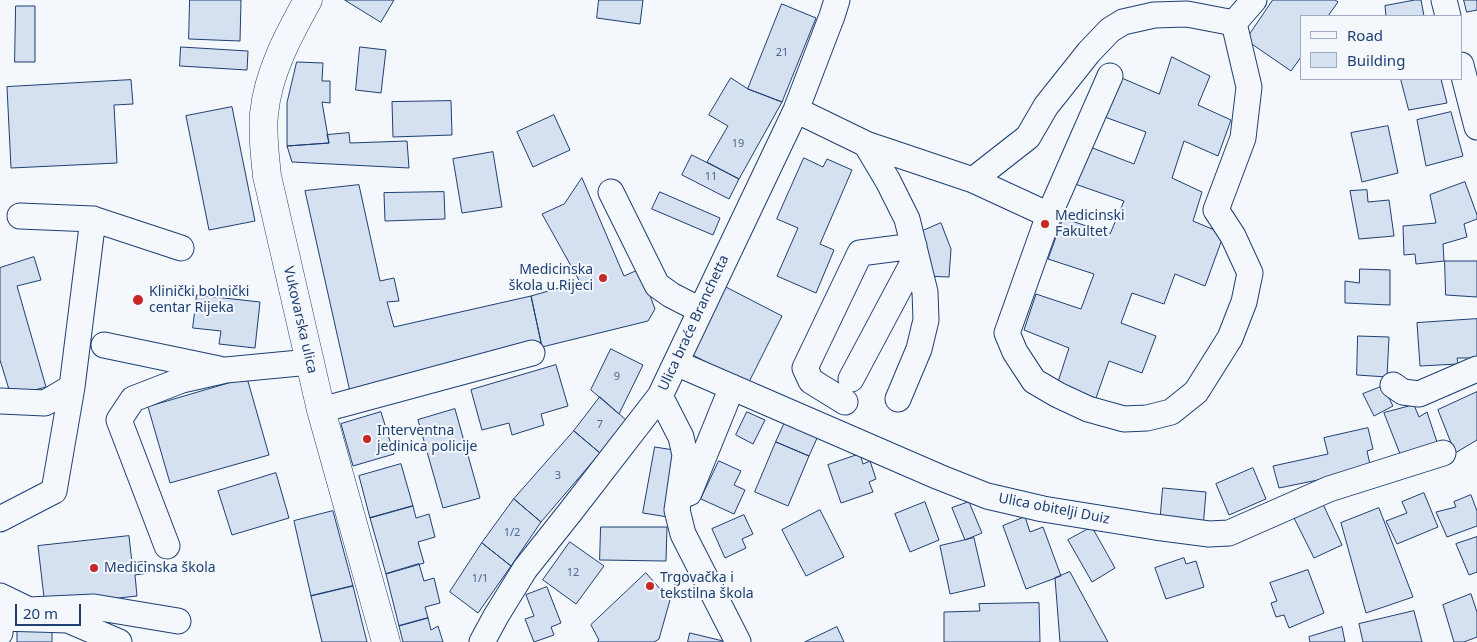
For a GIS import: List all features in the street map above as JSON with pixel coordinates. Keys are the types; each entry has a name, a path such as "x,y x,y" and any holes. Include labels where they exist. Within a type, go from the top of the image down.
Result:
{"main road":[{"name":"Vukovarska ulica","path":"308,0 290,33 273,73 268,91 264,115 267,176 321,410 386,642"}],"street":[{"name":"Ulica braće Branchetta","path":"482,642 525,569 660,396 796,110 837,0"},
{"path":"1234,23 1254,0"},
{"path":"1444,0 1448,15"},
{"path":"973,180 1028,137 1046,106 1089,52 1110,30 1123,22 1154,16 1187,14 1234,23"},
{"path":"1110,76 1049,215 1007,333 1015,352 1034,381 1088,408 1124,419 1147,418 1171,412 1196,392 1230,338 1244,302 1250,273 1233,236 1216,210 1243,138 1249,87 1234,23"},
{"path":"1462,69 1477,127"},
{"path":"796,110 866,144 973,180 1049,215"},
{"path":"866,144 888,181 907,219 925,292 926,320 919,349 898,399"},
{"path":"611,192 657,285 671,295 700,310"},
{"path":"20,216 93,220 181,248"},
{"path":"0,519 54,490 72,387 93,220"},
{"path":"860,252 915,252 848,390 811,381 805,368 860,252"},
{"path":"104,345 226,370"},
{"path":"321,410 532,354"},
{"path":"167,546 119,420 133,399 154,388 226,370 310,362"},
{"name":"Ulica obitelji Duiz","path":"676,363 987,496 1043,509 1209,534 1229,533 1329,490 1443,452"},
{"path":"1393,384 1403,392 1419,394 1477,369"},
{"path":"0,401 45,403 72,387"},
{"path":"679,496 689,493 732,387"},
{"path":"660,396 681,437 685,455 677,510 683,534 738,642"},
{"path":"0,596 28,610 94,607 178,621"},
{"path":"0,633 1,618 68,620 120,642"}],"building":[{"path":"190,0 241,0 240,41 189,39"},
{"path":"345,0 394,0 381,22"},
{"path":"599,0 643,0 640,24 597,18"},
{"path":"1273,0 1335,0 1338,2 1329,15 1300,15 1300,58 1291,71 1246,40"},
{"path":"1421,0 1424,15 1386,15 1385,6"},
{"path":"1464,0 1477,0 1477,10 1467,12"},
{"path":"782,4 816,18 782,102 748,89"},
{"path":"16,6 35,6 35,62 15,62"},
{"path":"181,47 248,51 247,70 180,66"},
{"path":"360,47 386,50 381,93 356,90"},
{"path":"1172,57 1210,76 1198,105 1231,120 1218,156 1184,141 1172,178 1202,192 1193,221 1224,234 1205,286 1175,274 1164,304 1132,293 1121,323 1156,336 1142,373 1109,361 1096,398 1057,385 1069,348 1024,330 1036,294 1081,309 1094,274 1048,259 1063,218 1110,234 1124,201 1075,184 1090,147 1134,164 1146,132 1102,116 1117,76 1159,94"},
{"path":"297,62 323,63 322,81 330,81 330,103 322,102 329,143 287,146 287,103"},
{"path":"731,78 748,89 782,102 739,179 707,162 728,126 709,115"},
{"path":"131,80 133,104 114,105 117,163 11,168 7,87"},
{"path":"1401,80 1441,80 1447,103 1409,110"},
{"path":"451,101 452,135 393,137 392,102"},
{"path":"232,107 255,221 209,230 186,116"},
{"path":"1451,112 1463,156 1426,166 1417,120"},
{"path":"554,115 570,150 533,167 517,132"},
{"path":"1388,126 1398,173 1362,182 1351,133"},
{"path":"349,133 350,143 407,141 409,168 292,162 287,146 329,143 327,135"},
{"path":"493,152 502,207 462,213 453,159"},
{"path":"692,155 739,179 729,199 682,175"},
{"path":"804,158 823,167 827,159 852,170 820,244 834,250 816,293 777,276 798,228 777,219"},
{"path":"582,178 624,276 640,269 655,309 648,321 542,347 531,296 580,282 542,214 564,204"},
{"path":"1465,182 1477,215 1477,219 1464,224 1467,237 1443,244 1444,261 1416,264 1415,254 1404,255 1403,226 1436,223 1430,195"},
{"path":"359,185 380,281 394,278 399,301 387,302 394,327 531,296 542,347 350,392 305,191"},
{"path":"1367,190 1368,202 1389,200 1394,236 1359,239 1350,191"},
{"path":"444,192 445,219 385,221 384,193"},
{"path":"660,192 720,218 713,235 652,209"},
{"path":"941,223 951,249 949,277 923,276 918,233"},
{"path":"34,257 41,280 17,286 46,387 11,396 0,360 0,268"},
{"path":"1445,261 1477,261 1477,297 1446,295"},
{"path":"1360,269 1390,270 1390,305 1345,303 1345,281 1359,283"},
{"path":"724,286 782,316 748,384 689,353"},
{"path":"197,295 260,302 255,348 219,344 221,331 193,328"},
{"path":"1477,319 1477,358 1457,358 1458,364 1420,366 1417,323"},
{"path":"1358,336 1389,337 1387,377 1357,375"},
{"path":"611,349 643,365 619,414 591,390"},
{"path":"556,365 568,406 541,414 544,425 512,435 509,423 482,430 471,390"},
{"path":"247,378 269,455 170,483 148,407"},
{"path":"1383,386 1393,406 1374,416 1363,394"},
{"path":"1477,392 1477,440 1455,453 1438,410"},
{"path":"600,397 626,420 600,453 574,431"},
{"path":"1414,405 1419,417 1427,412 1438,445 1402,459 1384,413"},
{"path":"455,409 480,498 443,508 418,420"},
{"name":"Interventna jedinica policije","path":"381,412 394,454 353,466 341,424"},
{"path":"747,412 765,420 753,444 736,435"},
{"path":"785,422 818,436 809,456 776,442"},
{"path":"1368,428 1373,449 1367,451 1371,469 1279,488 1273,466 1328,454 1324,438"},
{"path":"574,431 600,453 541,522 514,499"},
{"path":"776,442 809,456 788,506 755,492"},
{"path":"655,447 680,451 668,517 643,513"},
{"path":"860,454 863,464 870,461 876,479 869,482 873,492 841,503 828,465"},
{"path":"719,461 741,471 734,485 745,490 734,514 701,499"},
{"path":"401,464 413,506 370,518 359,476"},
{"path":"1253,468 1266,499 1229,515 1216,484"},
{"path":"276,473 289,518 232,535 218,491"},
{"path":"1163,488 1206,492 1203,528 1160,524"},
{"path":"1424,493 1438,527 1397,544 1386,521 1407,513 1402,502"},
{"path":"1471,495 1477,511 1477,526 1447,537 1436,512 1456,507 1454,502"},
{"path":"514,499 541,522 511,566 482,543"},
{"path":"925,502 939,540 910,552 895,514"},
{"path":"969,502 982,533 965,540 952,508"},
{"path":"1322,502 1342,545 1314,558 1293,516"},
{"path":"413,506 416,518 429,514 435,537 418,542 424,563 386,574 370,518"},
{"path":"1379,508 1413,597 1366,613 1341,523"},
{"path":"820,510 844,557 806,576 782,530"},
{"path":"333,511 353,586 311,596 294,521"},
{"path":"744,515 753,534 742,539 746,548 725,558 712,529"},
{"path":"1025,517 1030,532 1043,527 1061,576 1026,589 1003,526"},
{"path":"601,527 667,527 666,561 600,560"},
{"path":"1092,527 1115,568 1092,582 1068,540"},
{"name":"Medicinska škola","path":"129,536 132,563 147,561 148,573 135,575 137,596 45,606 38,546"},
{"path":"1477,537 1477,572 1469,575 1456,544"},
{"path":"974,538 985,586 950,594 940,546"},
{"path":"570,542 604,566 576,604 543,580"},
{"path":"482,543 511,566 478,613 450,592"},
{"path":"1184,558 1186,564 1196,561 1204,587 1166,599 1155,568"},
{"path":"419,564 424,581 434,578 440,603 425,607 428,618 399,626 386,574"},
{"path":"1308,570 1324,613 1289,628 1284,615 1276,617 1271,603 1277,601 1270,583"},
{"path":"1070,572 1108,642 1060,642 1055,578"},
{"name":"Trgovačka i tekstilna škola","path":"646,573 670,600 659,639 654,642 597,642 599,640 591,625"},
{"path":"353,586 367,642 322,642 311,596"},
{"path":"547,587 561,623 551,627 554,635 534,642 525,619 534,616 526,595"},
{"path":"1471,594 1477,612 1477,637 1464,642 1454,642 1443,605"},
{"path":"1039,603 1040,642 944,642 944,612 980,611 979,604"},
{"path":"1414,611 1422,642 1363,642 1359,624"},
{"path":"428,618 431,630 438,626 443,642 403,642 399,626"},
{"path":"837,627 844,642 805,642"},
{"path":"1342,627 1345,642 1310,642 1309,637"},
{"path":"52,630 52,642 17,642 17,632"},
{"path":"690,633 723,641 723,642 688,642"}],"place":[{"name":"Medicinski Fakultet","path":"1045,224"},
{"name":"Medicinska škola u Rijeci","path":"603,278"},
{"name":"Klinički bolnički centar Rijeka","path":"138,300"},
{"name":"Interventna jedinica policije","path":"367,439"},
{"name":"Medicinska škola","path":"94,568"},
{"name":"Trgovačka i tekstilna škola","path":"650,586"}]}
